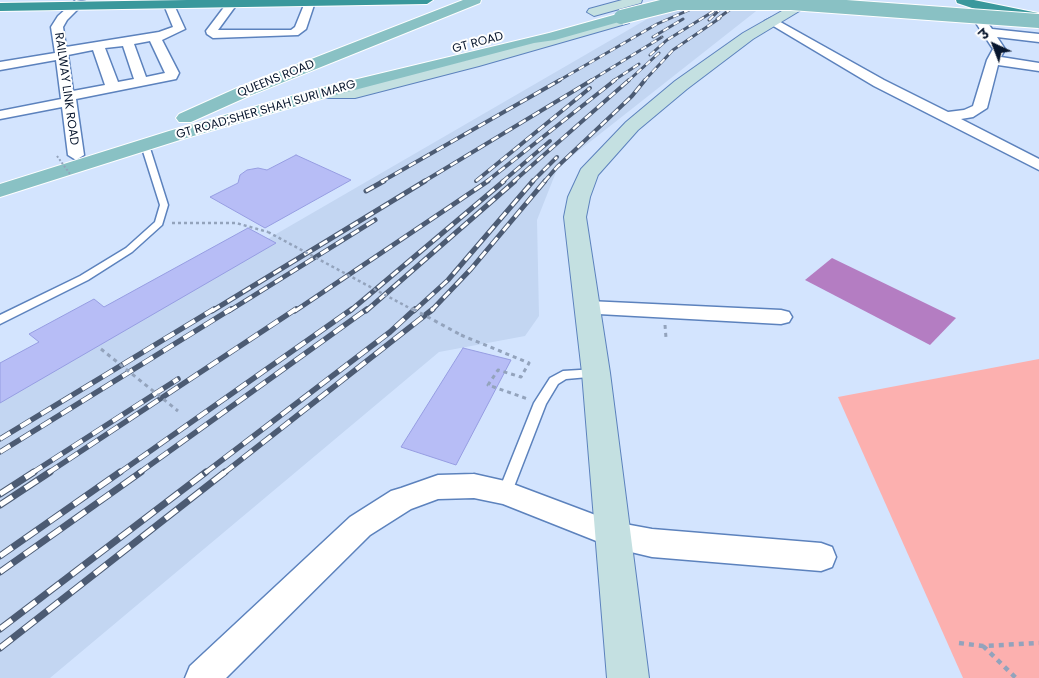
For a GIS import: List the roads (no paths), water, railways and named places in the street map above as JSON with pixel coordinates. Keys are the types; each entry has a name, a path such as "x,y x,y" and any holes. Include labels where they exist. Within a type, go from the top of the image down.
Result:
{"highway":[{"path":"0,5 427,0"},
{"path":"952,0 971,8 978,24"},
{"path":"962,0 996,11 1039,16"},
{"path":"997,0 1039,12"},
{"path":"85,3 169,5 227,2"},
{"path":"803,2 978,24 1039,23"}],"main road":[{"name":"QUEENS ROAD","path":"67,162 170,131 193,116 243,92 475,0"},
{"path":"534,39 637,3 664,0"},
{"path":"322,93 355,93 474,63 661,9 680,0"},
{"path":"628,678 596,373 576,217 579,197 588,173 632,126 681,85 771,21 803,2 955,12 990,9 1006,0"},
{"name":"GT ROAD","path":"322,93 375,71 637,3"},
{"path":"534,39 550,37 677,3 791,3 1039,23"},
{"name":"GT ROAD;SHER SHAH SURI MARG","path":"0,190 145,145 170,131 274,108 322,93 534,39"},
{"path":"243,92 238,101 240,105 274,108"},
{"path":"0,176 67,162"}],"street":[{"path":"227,2 212,31 213,34 294,34 300,29 310,2"},
{"name":"RAILWAY LINK ROAD","path":"67,162 69,98 58,22 85,3"},
{"path":"0,66 158,36 179,29 169,5"},
{"path":"771,21 879,83 1039,164"},
{"path":"978,24 1039,38"},
{"path":"947,117 968,114 980,108 993,60 999,49 978,24"},
{"path":"0,115 112,88 164,79 172,75 155,39 158,36"},
{"path":"127,41 142,83"},
{"path":"98,46 112,88"},
{"path":"993,60 1039,67"},
{"path":"588,308 780,317"},
{"path":"202,678 360,526 401,500 438,487 474,486 505,493 614,535 676,546 821,557"}],"lane":[{"path":"0,320 84,278 129,250 159,223 164,205 145,145"},
{"path":"505,493 540,403 554,381 563,375 596,373"}],"railway":[{"path":"558,81 657,24 712,0"},
{"path":"717,19 743,0"},
{"path":"709,20 729,1"},
{"path":"650,55 667,40 714,11"},
{"path":"644,81 673,50 720,18"},
{"path":"653,37 683,19"},
{"path":"590,81 662,37"},
{"path":"628,81 659,53"},
{"path":"613,81 639,64"},
{"path":"381,182 560,80"},
{"path":"423,182 592,80"},
{"path":"486,182 615,80"},
{"path":"513,182 629,80"},
{"path":"544,182 557,167 632,96 645,80"},
{"path":"476,181 590,88"},
{"path":"502,182 550,141"},
{"path":"533,181 557,157"},
{"path":"366,191 384,181"},
{"path":"212,311 425,181"},
{"path":"295,311 488,181"},
{"path":"350,311 504,181"},
{"path":"366,311 515,181"},
{"path":"414,311 448,280 533,181"},
{"path":"433,309 471,269 545,181"},
{"path":"229,311 375,220"},
{"path":"0,439 214,309"},
{"path":"0,452 231,309"},
{"path":"48,473 296,309"},
{"path":"119,473 352,309"},
{"path":"139,473 367,309"},
{"path":"205,473 390,332 415,309"},
{"path":"224,473 433,309"},
{"path":"32,473 178,379"},
{"path":"0,494 34,472"},
{"path":"0,505 50,472"},
{"path":"0,556 120,472"},
{"path":"0,572 141,472"},
{"path":"0,629 206,472"},
{"path":"0,648 225,472"}]}
